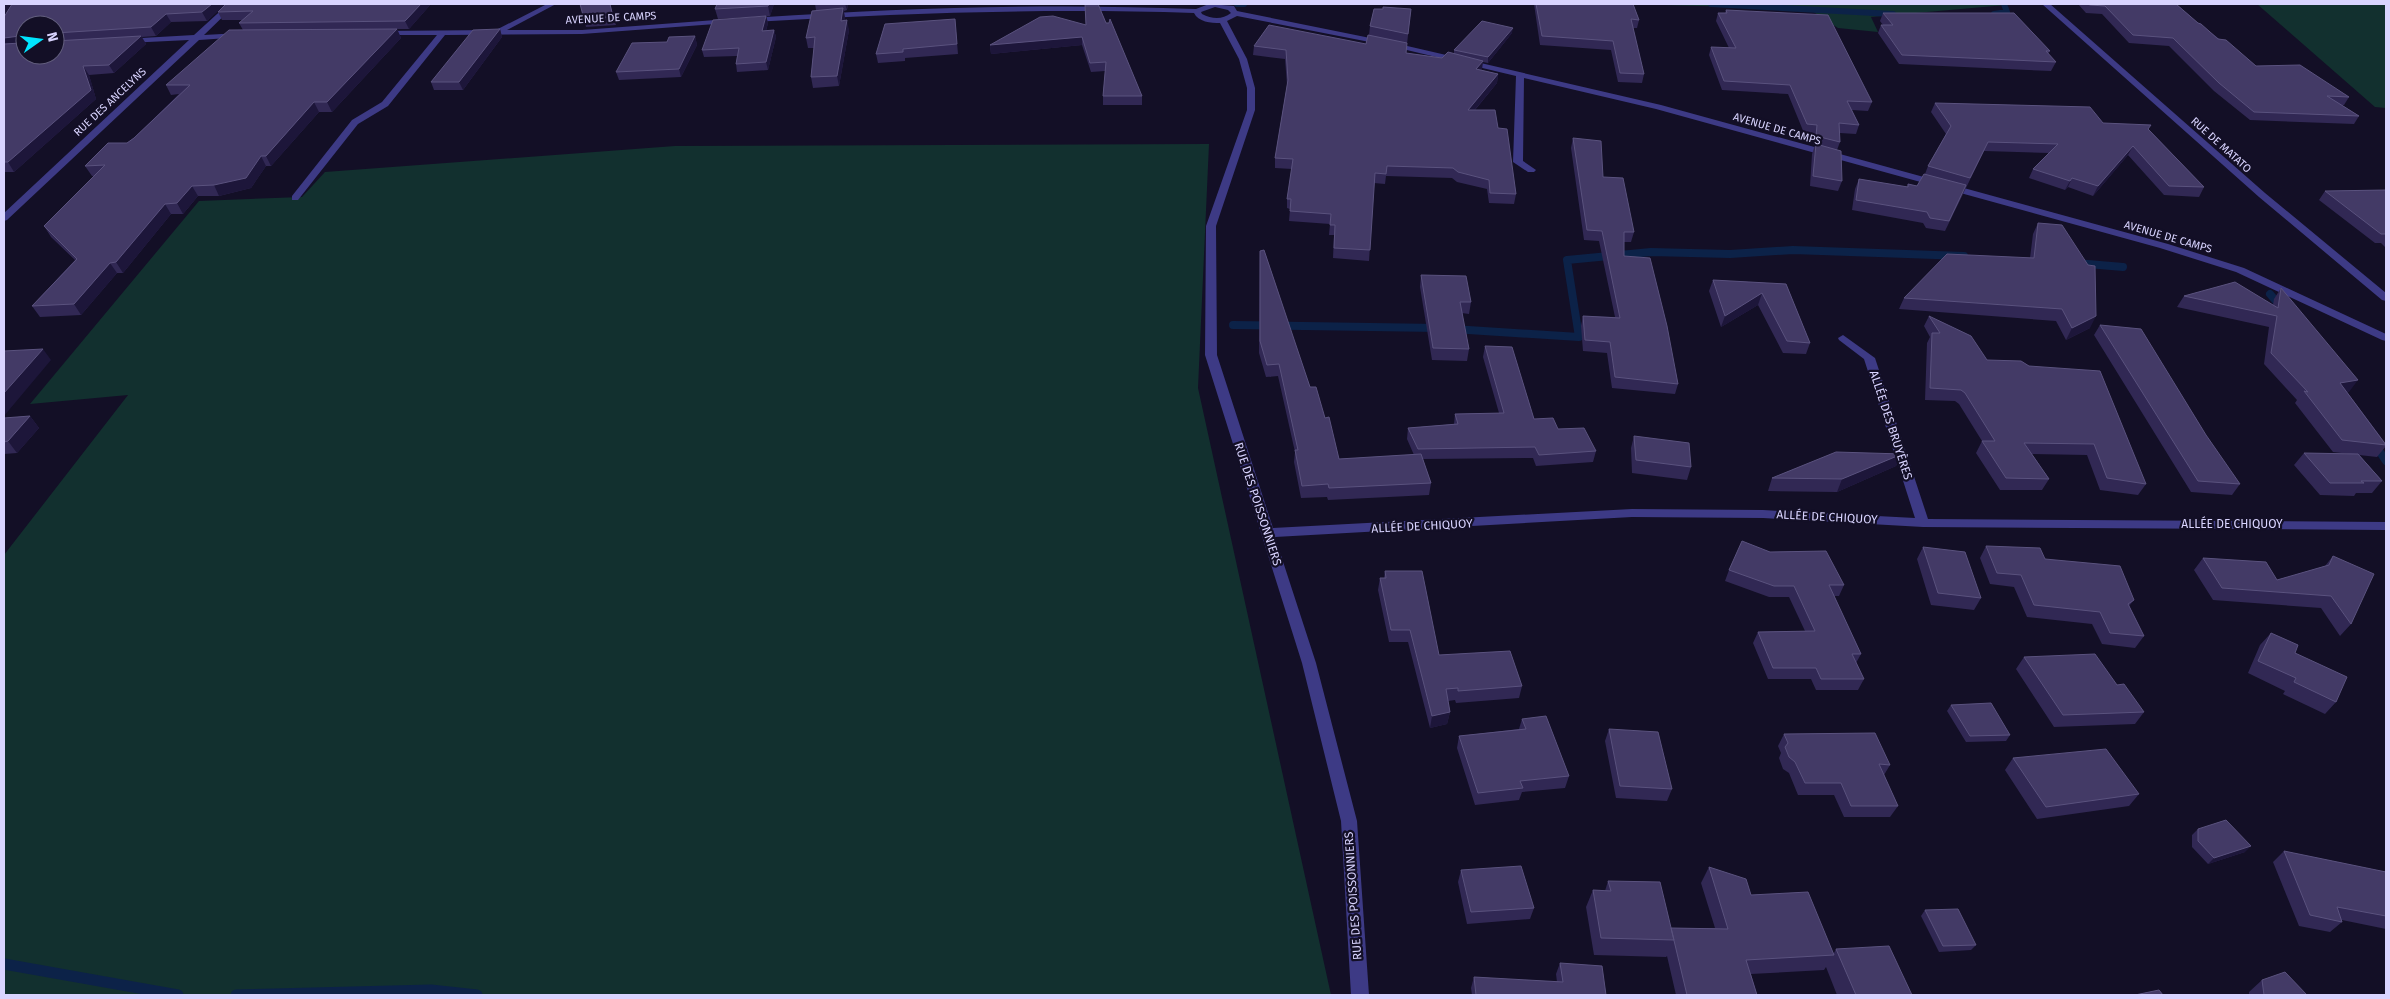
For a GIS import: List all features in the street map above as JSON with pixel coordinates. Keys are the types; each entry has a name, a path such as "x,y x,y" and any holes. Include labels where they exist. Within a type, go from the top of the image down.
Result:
{"street":[{"name":"RUE DES ANCELYNS","path":"4,218 232,4"},
{"path":"496,32 552,4"},
{"path":"1215,4 1204,6 1197,10 1198,16 1222,20 1230,18 1235,14"},
{"name":"AVENUE DE CAMPS","path":"1215,4 1226,6 1235,14 1288,22 1658,107 2164,246 2240,270 2386,338"},
{"name":"RUE DE MATATO","path":"2046,4 2262,195 2386,298"},
{"name":"AVENUE DE CAMPS","path":"371,34 582,32 881,12 1036,6 1197,10"},
{"name":"RUE DES POISSONNIERS","path":"1222,20 1243,59 1251,88 1251,110 1211,226 1211,355 1310,664 1349,821 1360,995"},
{"path":"295,198 355,122 385,104 443,33"},
{"path":"121,42 248,35"},
{"path":"1520,75 1518,162 1531,170"},
{"name":"ALLÉE DES BRUYÈRES","path":"1843,338 1869,358 1923,523"},
{"name":"ALLÉE DE CHIQUOY","path":"1268,532 1438,525 1632,513 1763,514 1923,523 2386,526"}],"green space":[{"path":"1628,4 2017,4 1871,17 1878,32 1838,28 1809,9"},
{"path":"2257,4 2386,4 2386,108 2375,107"},
{"path":"1209,144 1198,388 1331,995 4,995 4,555 128,395 30,404 199,201 302,197 325,172 675,146"}],"building":[{"path":"12,4 212,4 202,12 166,14 151,27 65,32 65,15 15,15 15,37 4,38 4,17"},
{"path":"226,4 421,4 405,21 239,23 253,11 218,12"},
{"path":"580,4 610,4 613,17 584,19"},
{"path":"717,4 769,4 768,6 715,9"},
{"path":"1085,4 1098,4 1106,23 1109,23 1110,19 1142,96 1103,96 1106,62 1090,63 1082,37 990,45 1040,17 1053,16 1086,25"},
{"path":"1536,4 1633,4 1639,20 1631,19 1644,74 1620,73 1613,41 1542,36"},
{"path":"2088,4 2176,4 2218,39 2226,40 2256,66 2300,65 2349,97 2327,96 2359,116 2254,112 2219,83 2173,38 2133,35 2105,6"},
{"path":"1383,7 1411,9 1408,34 1370,26 1374,9 1383,9"},
{"path":"843,8 841,21 847,20 837,76 811,77 815,37 806,38 812,11"},
{"path":"1726,10 1828,15 1872,102 1847,101 1859,125 1839,123 1840,142 1816,136 1817,125 1807,124 1790,85 1724,81 1711,47 1736,48 1718,13 1727,13"},
{"path":"1883,13 2014,13 2050,51 2046,51 2056,62 1902,55 1881,25 1893,25"},
{"path":"766,16 762,31 774,30 766,62 736,64 739,48 702,50 713,20"},
{"path":"955,19 957,44 903,49 903,52 876,54 885,24"},
{"path":"1482,21 1513,28 1488,57 1454,50"},
{"path":"1269,25 1366,44 1368,35 1407,43 1406,53 1442,58 1448,52 1483,61 1476,69 1498,74 1468,110 1495,110 1498,128 1507,129 1516,194 1490,193 1489,180 1458,172 1453,168 1387,166 1386,174 1375,173 1370,250 1334,248 1335,225 1330,225 1331,214 1290,211 1291,199 1287,199 1293,159 1275,158 1288,80 1286,50 1254,46"},
{"path":"397,29 327,102 314,102 266,156 261,156 246,178 214,185 192,186 177,203 165,204 116,262 110,263 74,304 32,306 77,259 44,226 105,165 85,166 108,143 127,143 134,138 190,85 166,85 229,30"},
{"path":"500,29 459,82 431,82 473,30"},
{"path":"141,36 109,65 83,66 91,90 8,162 4,162 4,44 15,43 15,65 65,65 65,40"},
{"path":"695,36 679,69 616,72 632,43 667,42 669,37"},
{"path":"1935,103 2090,107 2103,123 2151,125 2148,129 2204,187 2169,186 2133,146 2098,186 2072,178 2070,181 2033,169 2058,144 1988,142 1970,178 1928,166 1951,126"},
{"path":"1573,138 1601,141 1603,177 1623,178 1634,232 1624,232 1624,256 1650,258 1667,326 1678,384 1615,377 1610,342 1585,340 1583,316 1620,318 1602,231 1587,230"},
{"path":"1816,144 1841,151 1842,181 1813,176"},
{"path":"1924,174 1966,185 1949,221 1930,218 1927,212 1856,200 1859,179 1908,187 1908,184 1917,186"},
{"path":"2386,190 2386,234 2381,234 2325,191"},
{"path":"2038,223 2062,225 2088,265 2095,266 2096,316 2072,328 2062,309 1904,298 1947,254 2034,258"},
{"path":"1264,250 1310,387 1316,387 1325,418 1329,417 1339,459 1421,454 1431,483 1329,488 1328,484 1302,486 1295,450 1298,450 1279,364 1267,365 1260,341 1260,251"},
{"path":"1421,275 1466,276 1471,302 1460,302 1469,349 1433,348"},
{"path":"1713,280 1786,284 1810,343 1787,341 1762,293 1725,316"},
{"path":"2235,282 2278,308 2281,288 2358,380 2340,383 2386,445 2342,440 2304,391 2308,392 2271,353 2277,316 2184,296"},
{"path":"1929,316 1971,336 1987,360 2021,361 2029,366 2100,371 2146,484 2107,478 2094,444 2024,443 2049,479 2006,478 1982,441 1995,441 1965,393 1961,390 1930,388 1932,333 1940,333"},
{"path":"2100,325 2141,329 2206,435 2240,484 2198,481"},
{"path":"1485,346 1512,347 1534,419 1553,418 1558,429 1584,428 1596,451 1539,455 1535,447 1418,449 1408,428 1458,424 1455,414 1504,413"},
{"path":"43,349 4,393 4,351"},
{"path":"30,416 8,441 4,442 4,418"},
{"path":"1634,436 1689,443 1691,467 1636,460"},
{"path":"1836,452 1902,454 1842,479 1772,478"},
{"path":"2304,453 2358,454 2382,481 2330,483"},
{"path":"1742,541 1770,552 1826,551 1844,585 1829,585 1861,654 1852,654 1864,679 1821,679 1816,668 1773,668 1758,632 1815,631 1794,586 1774,586 1729,570"},
{"path":"1986,546 2040,548 2045,559 2120,566 2134,600 2128,604 2144,636 2110,633 2100,612 2034,605 2021,575 1997,573"},
{"path":"1923,547 1965,552 1981,598 1938,593"},
{"path":"2333,556 2374,574 2351,624 2331,596 2222,588 2203,558 2266,562 2277,580 2329,565"},
{"path":"1385,571 1422,571 1439,655 1510,651 1522,686 1458,691 1458,688 1446,689 1450,712 1432,716 1410,630 1391,630 1380,578 1386,578"},
{"path":"2271,633 2298,645 2295,653 2347,677 2336,702 2294,682 2296,678 2258,661"},
{"path":"2095,654 2117,685 2124,684 2144,712 2063,715 2024,657"},
{"path":"1991,703 2010,735 1970,736 1951,705"},
{"path":"1546,716 1569,776 1520,781 1523,788 1478,793 1459,736 1526,729 1522,719"},
{"path":"1609,729 1658,732 1672,789 1620,786"},
{"path":"1875,733 1890,765 1879,764 1898,806 1851,806 1841,783 1805,783 1785,747 1788,743 1784,734"},
{"path":"2106,749 2139,794 2046,807 2013,758"},
{"path":"2226,820 2251,846 2214,858 2198,841 2198,829"},
{"path":"2284,851 2386,872 2386,916 2337,907 2342,922 2310,915"},
{"path":"1521,866 1534,908 1471,912 1461,870"},
{"path":"1709,867 1746,879 1751,895 1808,892 1834,955 1746,960 1757,995 1687,995 1671,928 1728,929"},
{"path":"1608,881 1660,882 1674,940 1601,938 1593,890 1611,891"},
{"path":"1958,909 1976,945 1943,946 1925,910"},
{"path":"1889,946 1912,995 1856,995 1836,949"},
{"path":"1560,963 1602,966 1606,995 1476,995 1474,977 1563,982"},
{"path":"2285,972 2307,995 2264,995 2262,980"},
{"path":"2159,990 2163,995 2135,995"}],"waterway":[{"path":"1237,4 1244,4"},
{"path":"1711,4 1893,14"},
{"path":"1994,14 2007,12 2004,4"},
{"path":"1453,329 1579,337 1567,260 1651,252 1730,254 1793,250 1964,256"},
{"path":"2076,263 2123,267"},
{"path":"2270,294 2281,307"},
{"path":"1233,325 1438,328"},
{"path":"2374,443 2386,461"},
{"path":"4,964 178,995"},
{"path":"236,995 431,990 477,995"}]}
